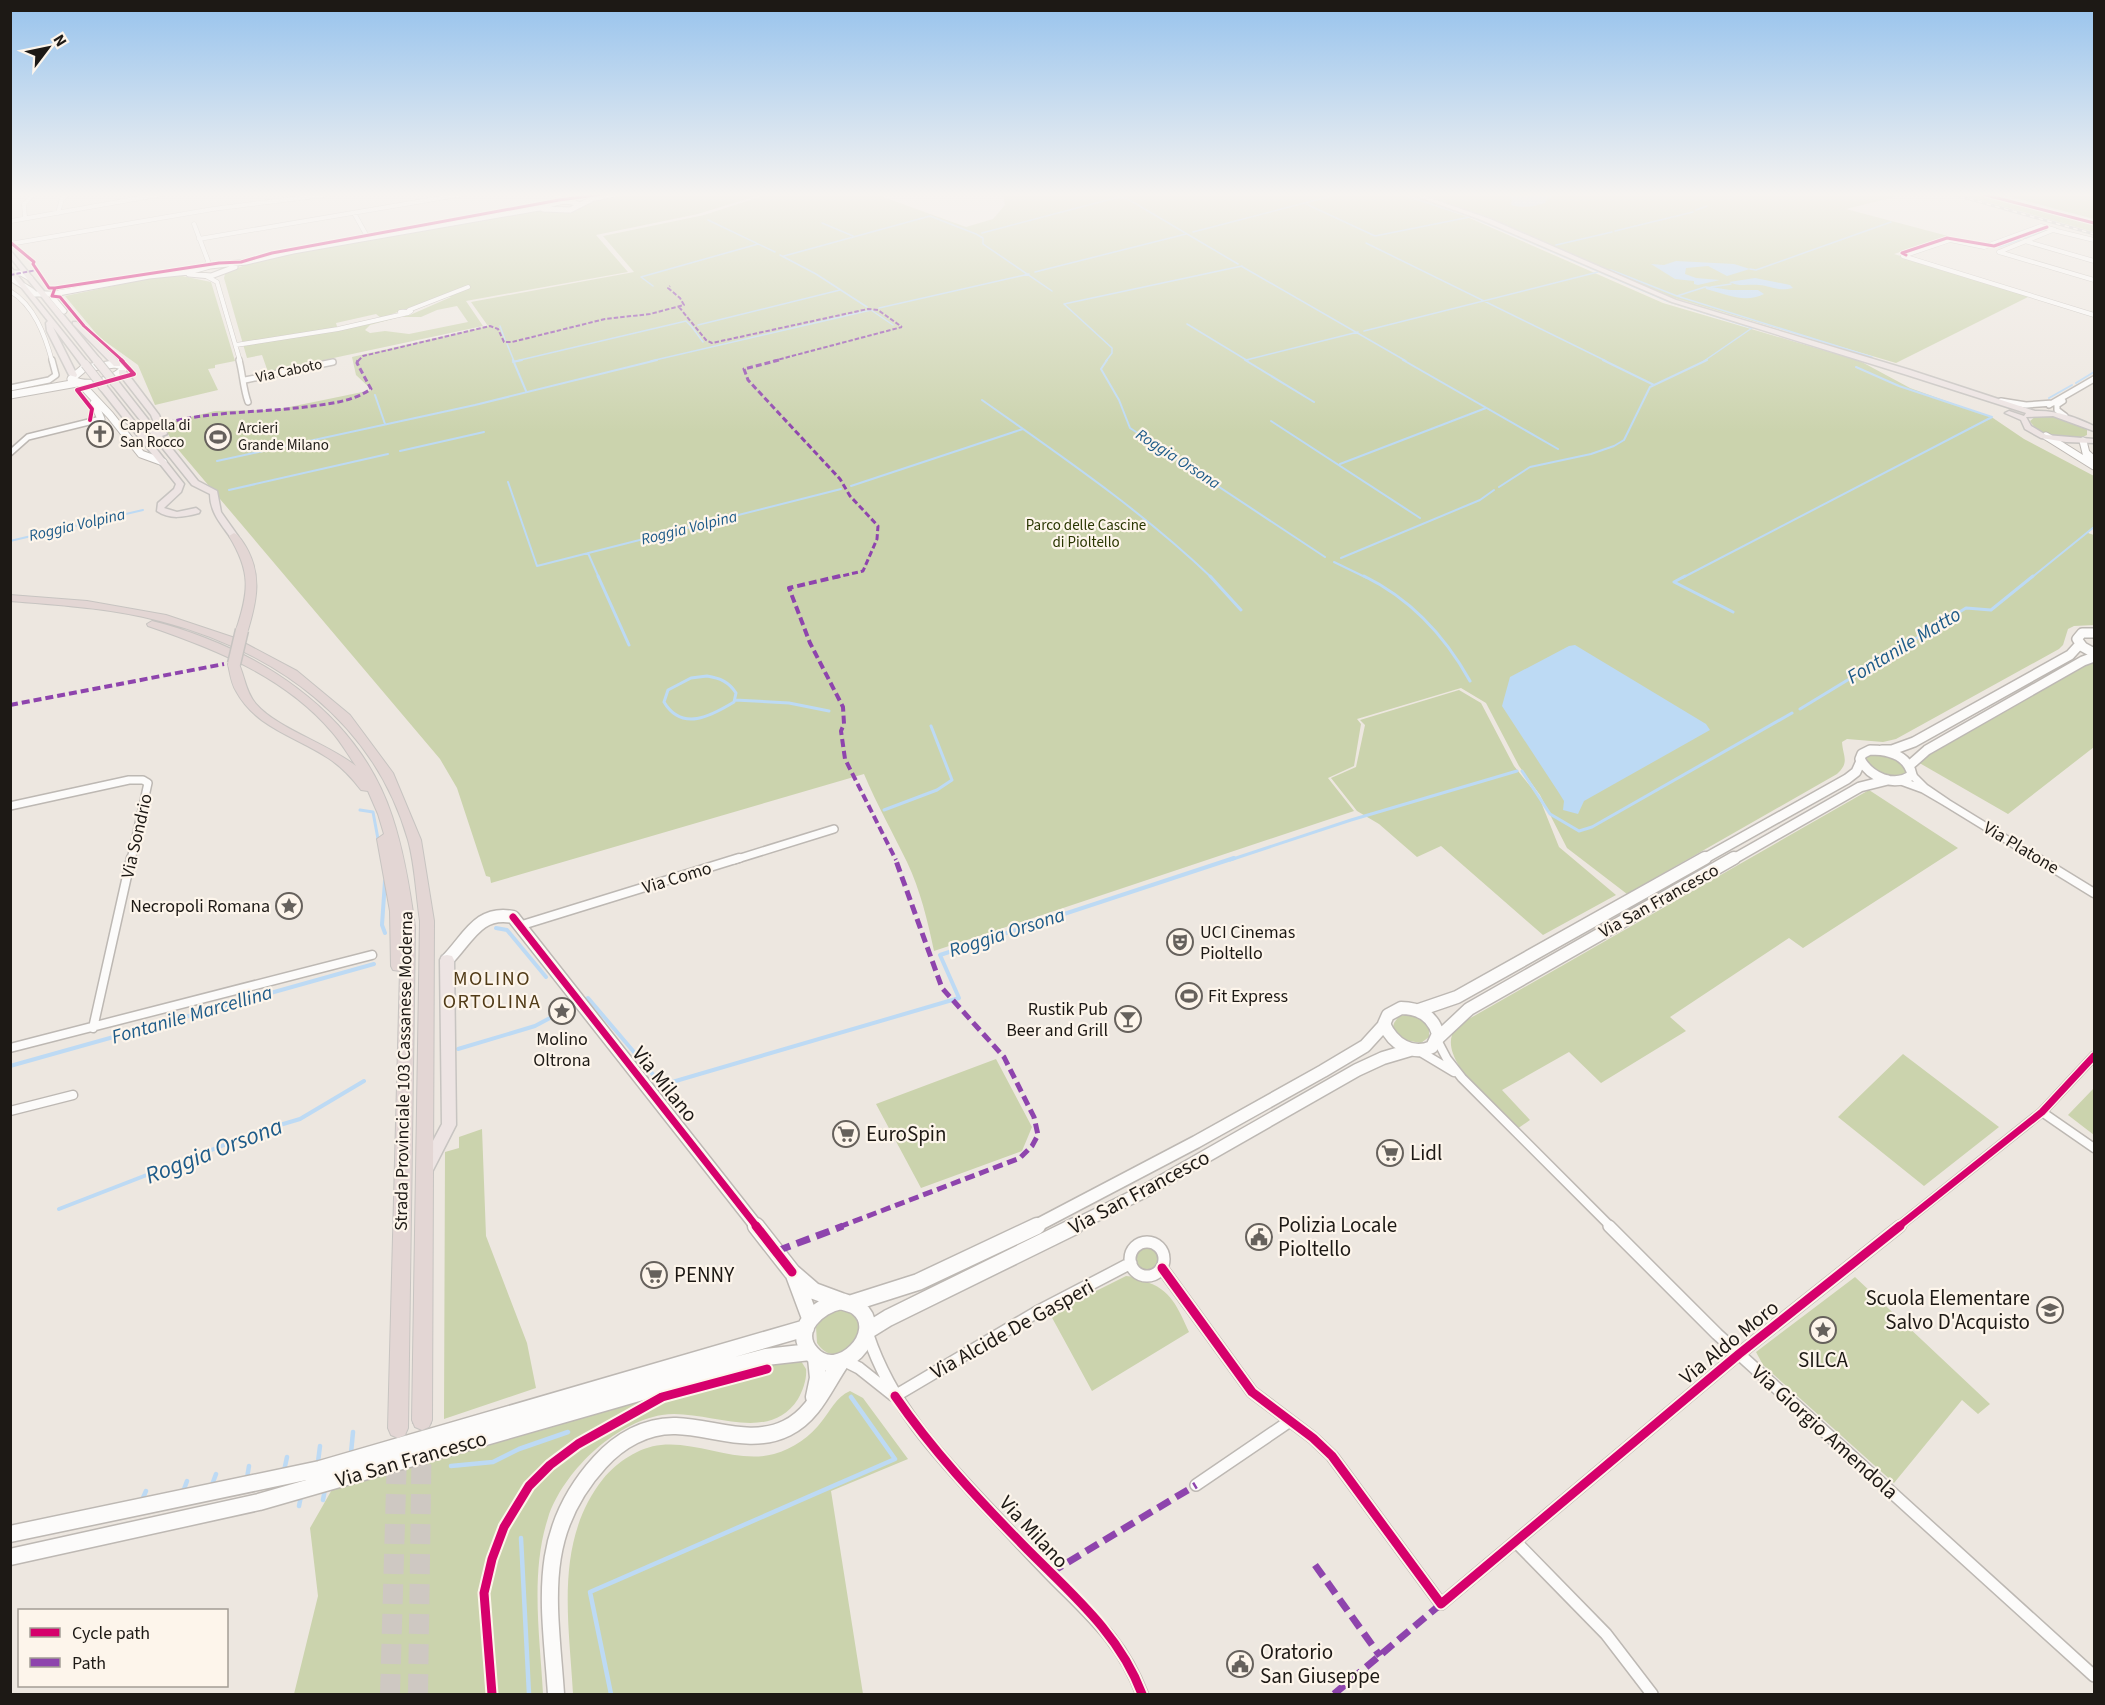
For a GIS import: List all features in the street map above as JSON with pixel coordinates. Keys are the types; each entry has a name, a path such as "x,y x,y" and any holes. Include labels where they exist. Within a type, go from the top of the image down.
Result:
{"highway":[{"path":"234,536 249,561 254,581 253,596 234,664 240,690 257,713 338,757 356,773 369,793 384,835 397,911 405,1127"},
{"name":"Strada Provinciale 103 Cassanese Moderna","path":"10,598 74,602 129,610 179,622 228,640 279,665 309,685 343,714 372,748 392,779 408,814 417,843 428,933 422,1420"},
{"name":"Strada Provinciale 103 Cassanese Moderna","path":"10,606 65,609 119,617 160,627 250,662 282,681 317,708 342,733 361,762 377,795 393,841 402,882 408,927 398,1428"}],"main road":[{"path":"12,274 25,286 180,484 178,490 161,505 162,512 173,515 194,512 222,522"},
{"path":"27,274 198,486 214,493 216,497 213,501 222,522 234,536"},
{"path":"1610,274 1686,305 1931,379 2033,413 2065,416 2093,430"},
{"path":"55,309 64,311 117,364"},
{"path":"49,318 50,331 72,376"},
{"path":"122,372 154,415 167,447"},
{"path":"1931,379 2024,419 2029,427 2046,436 2063,440 2090,440"},
{"path":"2024,419 2033,413"},
{"path":"425,1172 449,1125 447,960"}],"street":[{"path":"13,274 30,278"},
{"path":"25,286 35,294 176,274"},
{"path":"201,274 217,282"},
{"path":"206,276 211,274"},
{"path":"221,274 217,282 236,345 245,380 243,387 248,402"},
{"path":"1964,274 2094,314"},
{"path":"2072,274 2094,280"},
{"path":"236,345 338,329 394,316 468,287"},
{"path":"10,291 18,293 41,328 56,375 49,380 10,392"},
{"path":"56,292 53,297 64,311"},
{"path":"35,300 43,293"},
{"name":"Via Caboto","path":"245,380 333,362"},
{"path":"117,364 124,368 122,372 104,381 10,392 50,384 92,366 117,364"},
{"path":"72,376 72,380 79,383 110,415 141,454 163,462"},
{"path":"2044,413 2048,406 2094,379"},
{"path":"2065,416 2059,413 2057,405 2094,384"},
{"path":"10,453 28,437 101,419 88,392"},
{"path":"1990,399 2019,404 2053,403"},
{"path":"2046,436 2094,466"},
{"path":"2090,440 2086,453 2094,460"},
{"path":"2094,633 2079,634 2077,639 2080,644 2094,653"},
{"path":"1882,750 1892,750 1914,742 2070,655 2080,644"},
{"path":"1861,761 1870,772 1888,780 1901,781 1927,750 2094,657"},
{"path":"1882,750 1900,757 1911,770"},
{"name":"Via San Francesco","path":"1419,1011 1457,997 1847,779 1856,772 1861,761 1860,756 1864,752 1882,750"},
{"name":"Via Platone","path":"1911,770 1925,788 1947,803"},
{"name":"Via Sondrio","path":"10,806 129,780 143,780 148,783 93,1028"},
{"name":"Via San Francesco","path":"1437,1039 1463,1012 1860,787 1888,780"},
{"name":"Via Platone","path":"1901,781 1923,789 2094,893"},
{"name":"Via Como","path":"516,922 834,829"},
{"path":"447,960 457,951 474,927 490,917 500,915 516,922"},
{"name":"Via Milano","path":"516,922 792,1272 814,1291 846,1302"},
{"path":"10,1048 372,955"},
{"path":"1406,1008 1419,1011 1434,1022 1437,1039 1430,1048 1415,1050 1394,1042 1387,1033 1385,1024 1389,1015 1396,1010 1406,1008"},
{"name":"Via San Francesco","path":"846,1302 881,1296 975,1256 1131,1178 1365,1046 1385,1024"},
{"name":"Via Giorgio Amendola","path":"1437,1039 1447,1059 1462,1078 1739,1354 2094,1676"},
{"name":"Via San Francesco","path":"867,1331 888,1318 1145,1191 1357,1070 1383,1058 1415,1050"},
{"name":"Via Giorgio Amendola","path":"1415,1050 1462,1078"},
{"name":"Via Aldo Moro","path":"1441,1604 1739,1354 2042,1112 2094,1056"},
{"path":"10,1111 73,1095"},
{"path":"2042,1112 2094,1148"},
{"name":"Via Alcide De Gasperi","path":"895,1396 1037,1312 1131,1263 1130,1256 1139,1244 1154,1244 1162,1253 1164,1261 1162,1269 1252,1392 1270,1409 1310,1434 1332,1456 1441,1604"},
{"path":"1131,1263 1136,1271 1144,1275 1152,1275 1162,1269"},
{"name":"Via Milano","path":"792,1272 808,1323"},
{"path":"556,1695 550,1586 552,1547 563,1510 589,1473 618,1446 656,1428 683,1426 759,1436 776,1433 797,1423 814,1407 843,1361 861,1347 867,1331 863,1314 846,1302 822,1306 808,1323 805,1339 813,1355 818,1378 815,1394 808,1409 797,1423"},
{"name":"Via San Francesco","path":"10,1534 320,1469 538,1408 808,1323"},
{"name":"Via Milano","path":"867,1331 876,1357 895,1396 924,1439 1109,1632 1130,1661 1142,1695"},
{"path":"813,1355 829,1363 843,1361"},
{"name":"Via San Francesco","path":"10,1557 260,1502 766,1357 813,1355"},
{"name":"Via Milano","path":"843,1361 859,1368 895,1396"},
{"path":"1196,1485 1290,1421"},
{"path":"1516,1542 1606,1634 1652,1695"},
{"path":"10,1567 18,1560 40,1549"}],"green space":[{"path":"225,274 619,274 466,301 483,326 268,372 262,355 247,358 224,278","holes":["445,295 451,297 400,317 421,317 437,310 457,306 468,322 409,334 385,331 370,333 365,330 370,325 399,317 338,330 336,323 376,314 381,318"]},
{"name":"Parco delle Cascine di Pioltello","path":"625,274 1596,274 1663,303 1860,361 1910,388 1993,418 2024,439 2094,476 2094,526 2088,533 2094,535 2094,625 2074,626 2068,629 2063,645 2059,649 1896,739 1883,742 1847,739 1842,742 1845,763 1837,774 1627,894 1567,848 1540,795 1519,766 1486,703 1461,688 1357,719 1361,724 1354,766 1328,778 1354,811 934,951 912,872 864,774 491,883 490,877 486,876 457,788 440,759 176,447 162,424 215,411 275,410 372,390 356,375 352,357 488,326 471,302"},
{"path":"1617,274 1957,274 2030,296 1896,363 1668,296"},
{"path":"182,276 211,282 235,361 215,365 215,368 208,369 218,390 155,405 138,365 99,337 65,296 152,278"},
{"path":"2036,416 2069,420 2087,430 2087,435 2065,438 2047,434 2040,431 2030,421"},
{"path":"2094,660 2094,747 2008,814 1916,761 1929,751"},
{"path":"1459,690 1481,703 1514,766 1539,797 1559,847 1616,895 1543,935 1441,846 1417,857 1379,824 1357,811 1331,778 1356,767 1365,725 1360,720"},
{"path":"1869,754 1886,755 1896,759 1901,762 1907,772 1899,776 1883,774 1865,760"},
{"path":"1869,790 1958,848 1803,948 1789,938 1670,1017 1686,1031 1601,1083 1569,1052 1502,1090 1530,1120 1517,1129 1486,1099 1463,1072 1451,1047 1453,1034 1460,1024"},
{"path":"1411,1014 1422,1018 1429,1027 1429,1037 1421,1043 1404,1040 1393,1027 1399,1016"},
{"path":"1903,1054 1999,1127 1924,1186 1838,1117"},
{"path":"996,1059 1032,1127 1022,1151 921,1188 876,1104"},
{"path":"2094,1088 2094,1135 2068,1115"},
{"path":"482,1129 486,1236 527,1343 536,1388 444,1419 445,1152 459,1148 459,1137"},
{"path":"1147,1248 1155,1251 1158,1259 1155,1267 1147,1270 1139,1267 1136,1259 1139,1251"},
{"path":"1126,1276 1153,1285 1167,1294 1177,1307 1189,1332 1092,1391 1050,1314"},
{"path":"1855,1277 1990,1404 1978,1414 1962,1400 1894,1483 1763,1365 1756,1352"},
{"path":"841,1309 853,1314 859,1323 858,1333 854,1342 846,1350 836,1354 826,1352 817,1343 816,1327 828,1312"},
{"path":"801,1361 806,1369 805,1381 798,1399 785,1413 770,1420 753,1423 679,1414 662,1415 644,1420 609,1439 578,1467 565,1484 548,1518 539,1561 538,1605 543,1694 294,1694 318,1596 310,1528 334,1486 743,1367"},
{"path":"850,1391 863,1398 908,1459 831,1491 863,1694 573,1694 568,1610 571,1555 577,1528 587,1503 603,1479 622,1461 653,1446 689,1446 746,1456 781,1452 807,1437 818,1427 837,1400"}],"water":[{"path":"1666,274 1685,274 1696,278 1720,280 1698,285 1694,284 1694,281 1675,279"},
{"path":"1755,278 1790,285 1793,288 1779,289 1729,282"},
{"path":"1705,286 1730,290 1758,290 1764,294 1742,298 1706,289"},
{"path":"1575,645 1706,724 1710,730 1584,801 1578,814 1563,810 1564,801 1502,706 1510,677"}],"waterway":[{"path":"653,274 641,277 653,286"},
{"path":"815,274 867,307"},
{"path":"879,308 1028,274"},
{"path":"1028,274 1052,291"},
{"name":"Roggia Orsona","path":"1106,361 1112,353 1112,348 1064,304 1207,274"},
{"name":"Roggia Volpina","path":"1254,274 1356,332"},
{"path":"1428,274 1484,301"},
{"name":"Roggia Volpina","path":"1484,301 1592,274"},
{"path":"1603,274 1667,301 1752,328 1704,361"},
{"name":"Roggia Volpina","path":"1620,274 1677,296"},
{"name":"Roggia Volpina","path":"1711,287 1731,284"},
{"name":"Roggia Volpina","path":"1677,296 1705,287"},
{"path":"698,325 840,290"},
{"path":"1677,296 1872,357"},
{"name":"Roggia Volpina","path":"1364,331 1484,301"},
{"path":"1484,301 1606,361"},
{"path":"651,361 871,310 893,325"},
{"path":"516,361 686,321 703,342"},
{"path":"1187,324 1246,360"},
{"path":"500,326 505,340"},
{"path":"1246,360 1356,332"},
{"path":"1356,332 1406,361"},
{"path":"507,344 514,361"},
{"path":"514,362 522,360"},
{"path":"217,461 475,405 657,360"},
{"name":"Roggia Orsona","path":"1107,360 1101,369 1119,400 1130,428 1325,557"},
{"path":"1245,360 1314,402"},
{"path":"1403,360 1558,449"},
{"path":"1603,360 1654,385"},
{"path":"1499,487 1530,467 1591,454 1624,440 1650,387 1707,360"},
{"path":"514,362 526,391"},
{"path":"1682,578 1992,417 1899,386 1856,367"},
{"path":"2076,383 2094,372"},
{"path":"2049,398 2072,385"},
{"path":"375,395 385,424"},
{"name":"Roggia Volpina","path":"982,400 1023,429"},
{"path":"1340,464 1486,408"},
{"path":"1271,421 1420,518"},
{"name":"Roggia Volpina","path":"851,486 1023,429"},
{"path":"1023,429 1157,529 1211,577"},
{"path":"400,451 484,432"},
{"path":"229,490 388,454"},
{"path":"508,482 537,566 588,553"},
{"name":"Roggia Volpina","path":"588,553 841,489"},
{"path":"1341,558 1480,500 1494,490"},
{"name":"Roggia Volpina","path":"10,541 143,510"},
{"name":"Fontanile Matto","path":"2031,578 2094,527"},
{"path":"588,553 599,578"},
{"name":"Roggia Orsona","path":"1334,562 1367,578"},
{"path":"598,576 629,645"},
{"name":"Roggia Orsona","path":"1364,576 1412,607 1450,649 1470,681"},
{"path":"1685,576 1674,582 1733,612"},
{"name":"Fontanile Matto","path":"1800,709 1966,608 1991,610 2033,576"},
{"path":"1211,577 1241,610"},
{"path":"707,676 727,683 736,693 734,702 706,716 688,719 679,717 664,702 668,690 691,678 707,676"},
{"path":"735,700 789,703 829,711"},
{"name":"Fontanile Matto","path":"1522,771 1550,814 1579,831 1592,827 1792,713"},
{"name":"Fontanile Marcellina","path":"884,810 937,790 952,780 931,726"},
{"name":"Roggia Orsona","path":"1230,860 1351,820 1517,771"},
{"path":"360,810 373,812 378,839"},
{"name":"Roggia Orsona","path":"584,1000 588,998 662,1085 959,998 940,955 1234,858"},
{"path":"385,881 382,925 385,933"},
{"name":"Fontanile Marcellina","path":"496,928 507,930 546,977"},
{"name":"Fontanile Marcellina","path":"10,1066 374,964"},
{"name":"Roggia Orsona","path":"458,1049 535,1026 578,1003"},
{"name":"Roggia Orsona","path":"59,1209 263,1130 300,1119 364,1081"},
{"path":"611,1694 590,1592 895,1459 851,1397"},
{"path":"351,1453 353,1432"},
{"path":"451,1466 493,1462 519,1449 568,1432"},
{"path":"318,1462 320,1446"},
{"path":"284,1471 287,1457"},
{"path":"247,1478 249,1466"},
{"path":"212,1485 216,1474"},
{"path":"183,1492 187,1481"},
{"path":"323,1500 325,1489"},
{"path":"142,1500 146,1491"},
{"path":"299,1506 301,1496"},
{"path":"521,1538 529,1694"}],"tunnel":[{"path":"418,1694 422,1420"},
{"path":"390,1694 397,1454"}],"marked path":[{"path":"10,275 18,274"},
{"path":"159,425 203,416 344,401 362,395 371,389 357,363 363,356 490,326 498,329 504,342 512,342 605,319 650,314 684,305 680,298 668,288 670,286"},
{"path":"679,307 706,340 712,343 868,309 878,310 902,327"},
{"path":"777,1251 1020,1158 1032,1146 1038,1135 1034,1117 1004,1057 942,988 900,868 845,759 841,731 844,724 843,707 810,643 789,588 863,571 877,539 878,526 850,496 840,479 748,380 744,369 902,327"},
{"path":"10,705 224,664"},
{"path":"1050,1573 1196,1485"},
{"path":"1315,1565 1380,1656"},
{"path":"1334,1694 1441,1604"}],"cycle path":[{"path":"39,274 49,288 150,274"},
{"path":"55,288 52,296 60,297 84,326 134,374 77,390 92,409 90,420"},
{"path":"513,917 792,1272"},
{"path":"1162,1268 1252,1392 1271,1409 1313,1438 1332,1456 1441,1604 1739,1354 2042,1112 2094,1056"},
{"path":"492,1694 484,1593 492,1559 504,1527 529,1486 550,1465 578,1444 662,1397 767,1369"},
{"path":"895,1396 929,1443 967,1487 1104,1627 1126,1657 1142,1694"}],"place":[{"name":"Cappella di San Rocco","path":"100,434"},
{"name":"Arcieri Grande Milano","path":"218,437"},
{"name":"Necropoli Romana","path":"289,906"},
{"name":"UCI Cinemas Pioltello","path":"1180,942"},
{"name":"Fit Express","path":"1189,996"},
{"name":"Molino Oltrona","path":"562,1011"},
{"name":"Rustik Pub Beer and Grill","path":"1128,1019"},
{"name":"EuroSpin","path":"846,1134"},
{"name":"Lidl","path":"1390,1153"},
{"name":"Polizia Locale Pioltello","path":"1259,1237"},
{"name":"PENNY","path":"654,1275"},
{"name":"Scuola Elementare Salvo D'Acquisto","path":"2050,1310"},
{"name":"SILCA","path":"1823,1330"},
{"name":"Oratorio San Giuseppe","path":"1240,1664"}],"district":[{"name":"MOLINO ORTOLINA","path":"492,990"}]}
